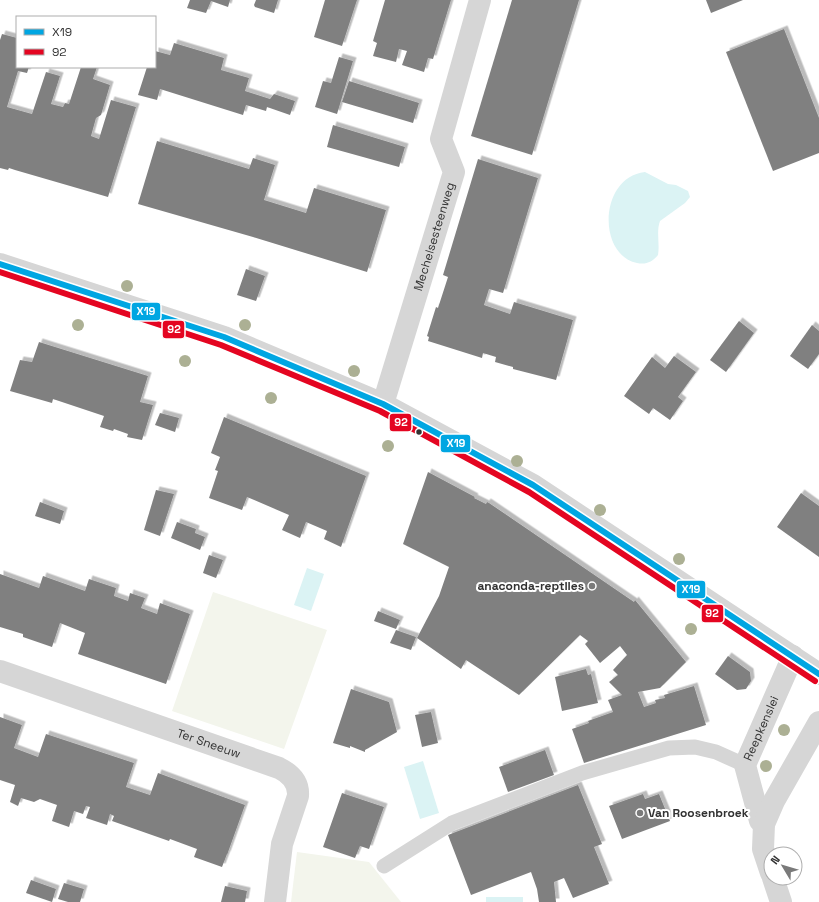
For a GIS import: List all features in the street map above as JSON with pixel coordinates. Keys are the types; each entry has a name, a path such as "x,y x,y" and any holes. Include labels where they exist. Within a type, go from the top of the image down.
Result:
{"street":[{"name":"Mechelsesteenweg","path":"383,404 454,172 441,139 480,0"},
{"path":"0,264 224,337 383,404 533,485 819,674"},
{"name":"Reepkenslei","path":"764,824 760,821 745,765 793,656"},
{"name":"Ter Sneeuw","path":"0,671 285,771 291,775 298,789 298,796 282,844 275,902"},
{"name":"Reepkenslei","path":"763,846 764,824 774,801 819,722"},
{"path":"776,886 781,902"}],"lane":[{"path":"384,866 452,823 582,773 669,748 695,747 716,752 745,765"}],"shaded area":[{"path":"213,592 327,630 284,749 172,711"},
{"path":"297,852 369,862 401,902 291,902"}],"water":[{"path":"645,172 668,184 676,185 688,191 690,197 685,203 660,221 658,229 658,255 649,262 640,264 624,257 615,246 610,232 609,216 612,201 619,187 630,177"},
{"path":"307,568 324,574 311,611 294,605"},
{"path":"423,761 439,813 420,819 404,767"},
{"path":"486,897 523,897 523,902 486,902"}],"building":[{"path":"190,0 230,0 228,7 211,1 206,13 187,8"},
{"path":"256,0 278,0 274,13 255,7 254,5"},
{"path":"325,0 357,0 342,46 314,37"},
{"path":"385,0 451,0 433,59 428,58 424,72 402,65 407,51 399,49 396,62 373,56 377,43 373,41"},
{"path":"512,0 579,0 532,155 471,136"},
{"path":"706,0 743,0 711,13"},
{"path":"784,29 819,118 819,153 773,171 726,52"},
{"path":"2,34 16,38 16,68 29,68 27,73 18,71 7,107 32,114 46,72 60,76 51,104 63,107 65,103 69,104 81,68 97,68 93,79 110,85 101,115 96,118 91,136 99,139 111,100 136,107 108,197 9,168 8,170 0,168 0,40"},
{"path":"174,43 224,58 221,70 249,78 245,91 270,99 274,94 295,101 290,115 267,107 266,111 246,105 243,115 160,89 157,100 138,95 147,68 156,68 156,51 170,55"},
{"path":"339,57 353,61 337,114 315,107 323,81 331,83"},
{"path":"349,81 419,103 413,123 342,102"},
{"path":"333,125 405,147 399,167 327,147"},
{"path":"157,141 249,169 253,158 275,165 264,200 306,213 314,188 386,210 367,272 138,204"},
{"path":"478,159 538,178 503,293 489,289 484,305 510,314 514,302 573,320 556,380 513,369 513,367 495,362 496,357 483,353 482,358 428,341 429,337 427,336 436,307 438,308 448,277 443,275"},
{"path":"246,269 265,276 256,301 237,295"},
{"path":"739,321 754,333 726,372 710,360"},
{"path":"812,325 819,331 819,354 808,369 790,356"},
{"path":"39,342 148,376 140,402 153,405 142,440 127,437 128,434 114,429 113,431 100,427 104,416 53,399 52,403 10,391 20,360 32,362"},
{"path":"674,356 696,372 678,397 683,401 670,420 653,408 649,414 624,396 652,357 665,368"},
{"path":"160,413 179,418 175,432 155,425"},
{"path":"224,417 366,476 341,547 324,539 327,531 306,522 300,538 282,530 289,515 247,497 242,510 209,498 218,471 215,470 220,457 211,453"},
{"path":"428,472 475,497 474,498 486,504 487,502 489,503 634,602 635,600 686,662 660,688 638,692 644,707 656,703 655,700 665,698 664,695 694,686 706,725 584,763 572,729 589,723 588,721 613,712 608,700 622,695 609,682 618,675 613,670 627,655 620,646 600,663 585,644 588,641 580,635 519,695 466,660 461,669 417,638 439,596 449,567 403,544"},
{"path":"156,490 174,494 160,536 144,530"},
{"path":"801,493 819,506 819,557 777,527"},
{"path":"40,502 64,511 60,524 35,516"},
{"path":"177,522 196,529 195,533 205,537 200,550 171,538"},
{"path":"209,555 223,560 216,578 203,573"},
{"path":"0,574 39,588 43,576 85,591 89,579 116,588 114,596 128,601 130,593 145,598 141,608 157,614 160,603 190,614 166,684 78,654 85,633 60,623 52,647 23,637 23,634 0,627"},
{"path":"378,611 400,620 396,629 374,621"},
{"path":"396,630 416,637 411,650 390,643"},
{"path":"728,656 750,672 751,681 746,689 737,690 715,674"},
{"path":"586,669 588,675 591,674 598,703 562,711 555,677"},
{"path":"351,689 389,702 397,732 365,750 365,752 350,746 350,748 333,743"},
{"path":"431,712 438,743 422,747 415,715"},
{"path":"0,717 22,725 14,748 38,757 46,734 134,763 126,787 150,795 158,773 245,805 222,867 194,857 197,849 112,821 114,816 110,814 107,825 86,818 90,807 86,806 83,814 74,811 69,827 52,821 57,805 40,799 34,802 21,798 18,806 10,802 15,785 0,780"},
{"path":"545,750 554,775 508,792 499,767"},
{"path":"578,785 602,844 594,847 609,884 573,898 564,878 554,882 556,902 539,902 537,889 531,872 471,895 448,835"},
{"path":"342,793 384,807 369,849 360,846 355,858 323,847"},
{"name":"Van Roosenbroek","path":"643,794 645,799 659,794 670,821 622,839 609,806"},
{"path":"31,880 56,889 52,902 26,893"},
{"path":"64,883 84,889 80,902 68,902 58,899"},
{"path":"225,886 247,891 245,902 221,902"}],"transit line":[{"name":"X19","path":"0,264 224,337 383,404 533,485 819,674"},
{"name":"92","path":"0,272 221,345 380,411 529,492 815,681"}],"place":[{"name":"anaconda-reptiles","path":"592,586"},
{"name":"Van Roosenbroek","path":"640,813"}]}
